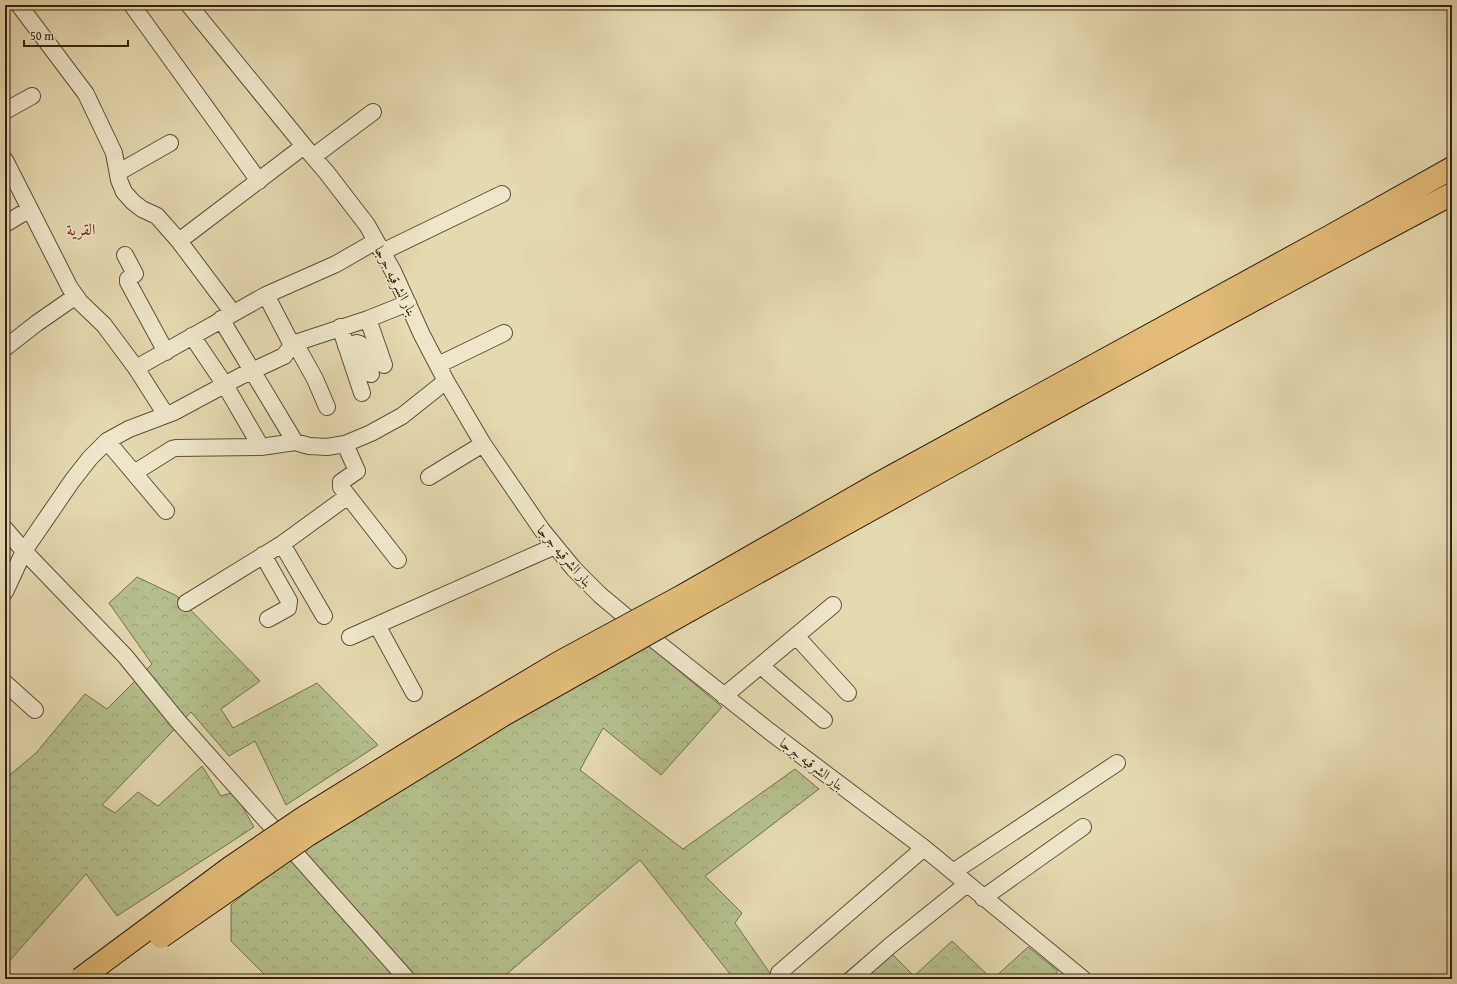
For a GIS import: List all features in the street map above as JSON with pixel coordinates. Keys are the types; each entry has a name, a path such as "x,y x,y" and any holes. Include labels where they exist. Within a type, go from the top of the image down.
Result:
{"highway":[{"path":"103,979 308,835 876,485 1322,241 1452,168"},
{"path":"80,979 231,867 303,818 560,662 687,602 914,485 1326,260 1452,194"}],"street":[{"path":"19,5 86,94 114,153 119,172 119,180 124,192 142,209 157,216 179,241 227,316 253,371 295,442"},
{"path":"132,5 259,181"},
{"name":"بنار الشرقيه جرجا","path":"189,5 309,151 367,226 393,271 422,335 446,381 482,444 542,530 574,569 600,595 643,631 724,696 924,848 1083,979"},
{"path":"5,111 32,96"},
{"path":"179,241 259,181 373,112"},
{"path":"119,172 170,143"},
{"path":"5,160 76,296 86,309 104,325 136,368 166,415"},
{"path":"136,368 266,295 502,194"},
{"path":"5,224 30,209"},
{"path":"125,255 135,274 128,279 128,282 166,352"},
{"path":"266,295 315,379 327,407"},
{"path":"5,348 37,323 76,296"},
{"path":"5,592 24,552 72,481 90,458 107,441 130,429 166,415 241,376 284,356 294,344 368,319 408,303"},
{"path":"346,346 357,343 360,344 378,370 368,319"},
{"path":"340,328 362,393"},
{"path":"438,365 504,333"},
{"path":"192,336 225,385 261,447"},
{"path":"134,473 176,448 261,447 295,442 309,446 327,447 345,444 371,433 402,416 446,381"},
{"path":"107,441 166,511"},
{"path":"345,444 357,470 341,482 341,487 398,560"},
{"path":"429,477 482,444"},
{"path":"186,603 282,544 348,496"},
{"path":"5,529 24,552 125,656 177,720 407,979"},
{"path":"282,544 324,616"},
{"path":"350,637 555,546"},
{"path":"263,555 289,602 288,608 268,619"},
{"path":"724,696 833,605"},
{"path":"377,625 414,693"},
{"path":"796,636 848,693"},
{"path":"761,666 824,720"},
{"path":"5,683 35,710"},
{"path":"953,872 1117,762"},
{"path":"983,898 1083,827"},
{"path":"779,973 924,848"},
{"path":"852,979 891,945 967,884"}],"green space":[{"path":"137,577 177,596 260,681 221,709 233,728 317,683 378,745 286,805 255,741 229,756 191,712 102,805 115,813 138,792 158,806 202,766 221,796 234,792 254,827 117,916 86,874 5,966 5,779 36,753 85,694 107,709 152,664 109,603"},
{"path":"647,644 722,707 661,775 603,728 580,770 683,849 795,769 819,789 705,876 742,913 735,923 774,979 734,979 640,860 501,979 269,979 231,941 231,905 275,868 409,782"},
{"path":"952,941 992,979 838,979 881,943 914,976"},
{"path":"1028,947 1058,971 1052,979 993,979"}],"district":[{"name":"القرية","path":"81,229"}]}
